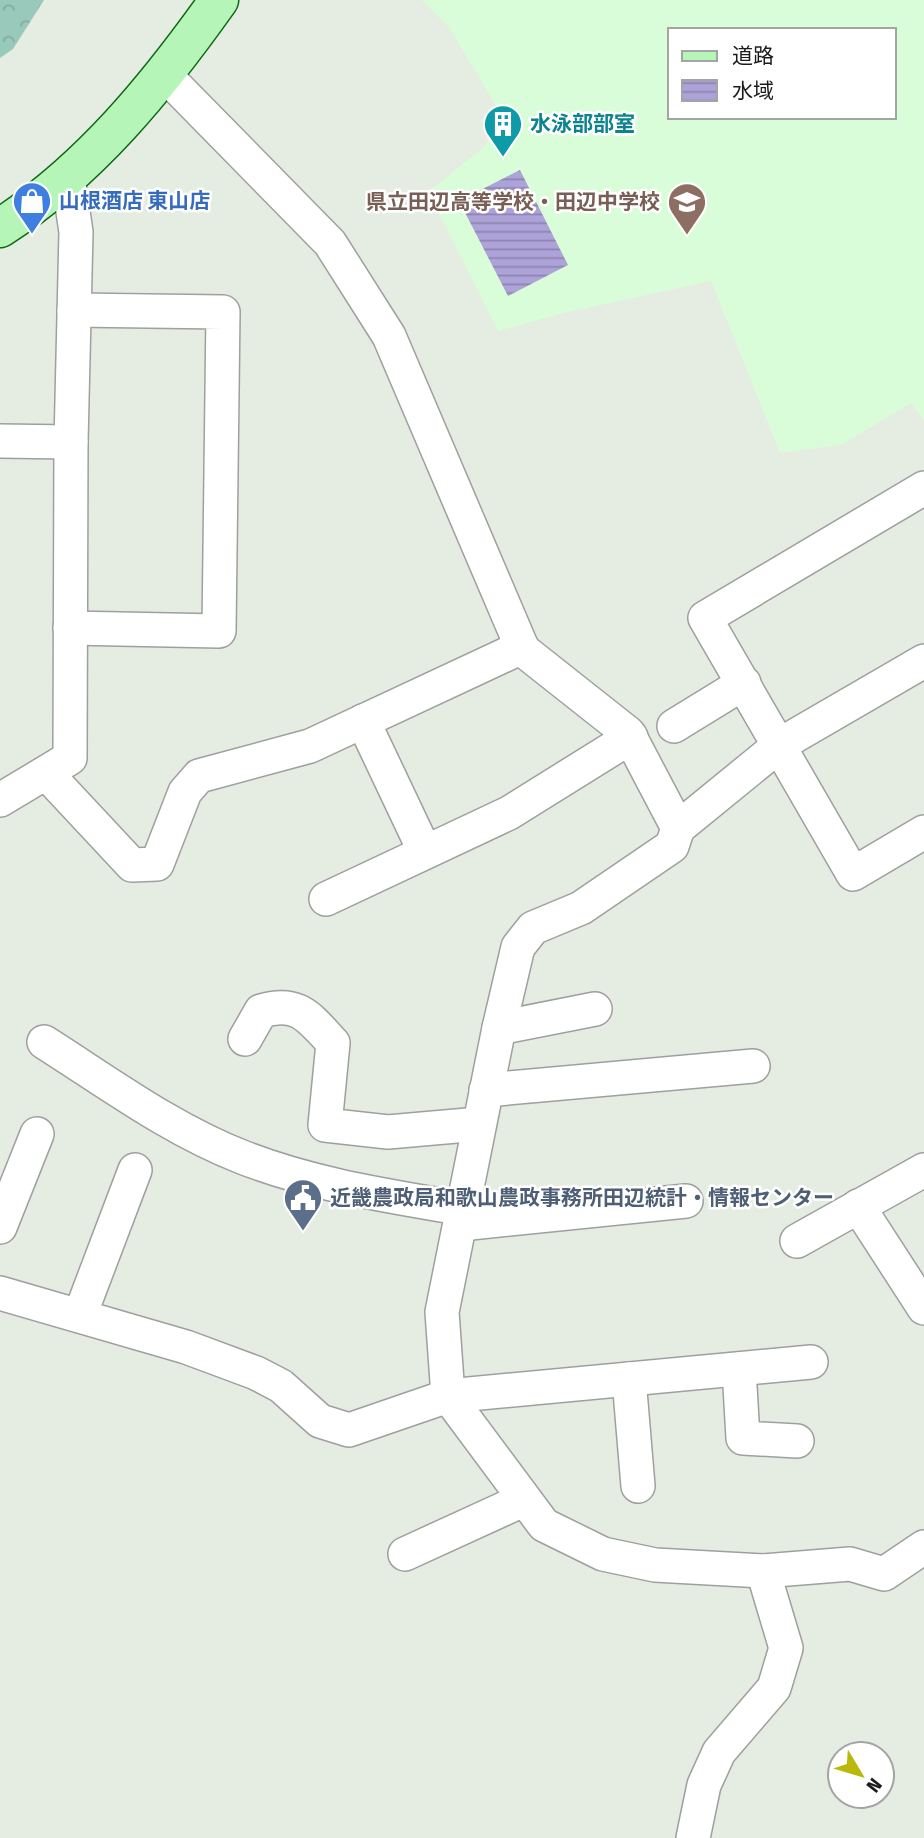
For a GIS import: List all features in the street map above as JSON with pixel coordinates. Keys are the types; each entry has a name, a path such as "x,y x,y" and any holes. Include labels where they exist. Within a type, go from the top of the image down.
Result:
{"street":[{"path":"0,229 68,177 165,75 219,0"},
{"path":"165,75 330,243 389,336 522,647 631,737 678,828"},
{"path":"0,800 70,758 71,442 76,232 68,177"},
{"path":"70,628 219,631 223,354 223,312 74,310"},
{"path":"0,441 71,442"},
{"path":"922,839 853,874 781,744 705,618 924,488"},
{"path":"47,774 132,865 157,864 185,792 199,776 293,752 522,647"},
{"path":"924,661 781,744 678,828 672,846 581,908 533,928 518,947 486,1090 463,1217 442,1312 448,1396 544,1525 603,1554 655,1565 763,1571 849,1564 884,1574 924,1547"},
{"path":"674,726 744,683"},
{"path":"363,721 425,852"},
{"path":"326,899 509,813 631,737"},
{"path":"245,1038 261,1011 281,1005 307,1014 333,1043 326,1125 388,1132 480,1124"},
{"path":"499,1028 595,1009"},
{"path":"44,1042 146,1106 240,1157 318,1182 463,1217 687,1201"},
{"path":"486,1090 753,1066"},
{"path":"0,1227 37,1134"},
{"path":"80,1315 135,1170"},
{"path":"797,1241 924,1170"},
{"path":"858,1206 924,1308"},
{"path":"0,1293 186,1347 256,1373 281,1386 320,1421 349,1430 448,1396 811,1362"},
{"path":"739,1369 743,1438 797,1441"},
{"path":"629,1379 638,1486"},
{"path":"405,1554 523,1500"},
{"path":"693,1838 704,1785 719,1752 774,1688 786,1648 763,1571"}],"shaded area":[{"name":"県立田辺高等学校・田辺中学校","path":"422,0 924,0 924,420 911,403 841,445 780,453 711,281 564,313 498,331 428,192 484,147 504,119 448,26"}],"green space":[{"path":"0,0 44,0 13,49 0,58"}],"water":[{"path":"520,170 568,265 508,296 459,201"}],"place":[{"name":"水泳部部室","path":"503,158"},
{"name":"山根酒店 東山店","path":"32,235"},
{"name":"県立田辺高等学校・田辺中学校","path":"687,236"},
{"name":"近畿農政局和歌山農政事務所田辺統計・情報センター","path":"303,1232"}]}
